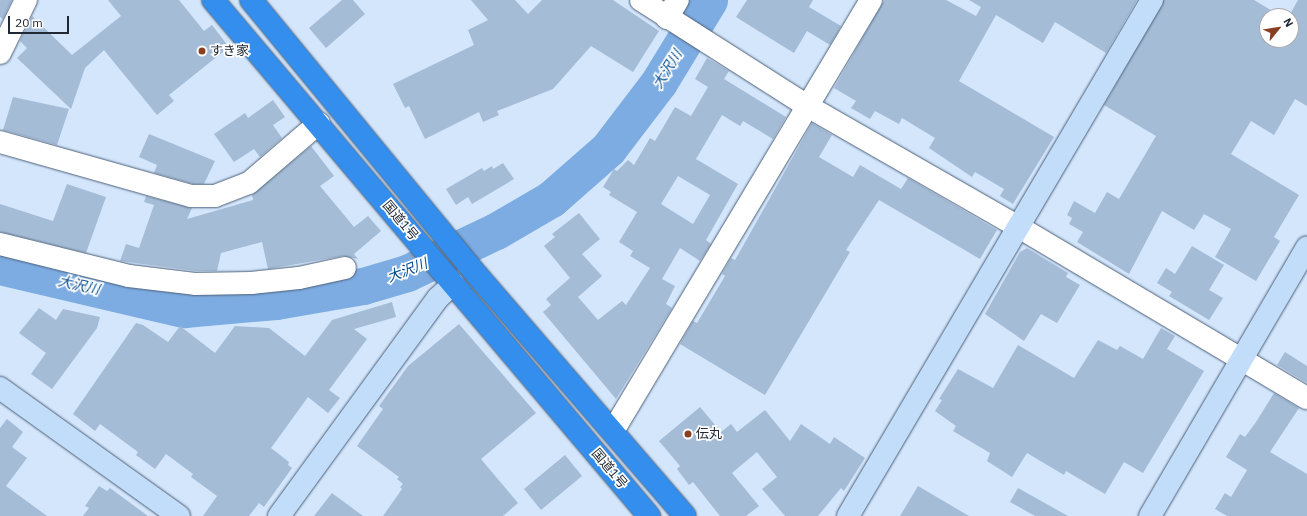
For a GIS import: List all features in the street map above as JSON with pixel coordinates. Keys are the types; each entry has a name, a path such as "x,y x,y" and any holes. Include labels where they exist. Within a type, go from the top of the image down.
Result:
{"highway":[{"name":"国道1号","path":"213,0 649,516"},
{"name":"国道1号","path":"251,0 468,263 685,516"}],"street":[{"path":"2,47 26,0"},
{"path":"641,0 673,9 711,44 809,107 1017,226 1307,398"},
{"path":"613,431 809,107 871,0"},
{"path":"848,516 1017,226 1152,0"},
{"path":"0,142 191,196 215,196 249,183 319,124"},
{"path":"0,244 130,276 195,284 251,283 299,278 345,268"},
{"path":"1150,516 1307,247"},
{"path":"279,516 438,298 448,279"},
{"path":"0,388 179,516"}],"building":[{"path":"0,0 12,0 3,19 0,17"},
{"path":"108,0 179,0 204,31 212,25 229,47 169,95 174,101 157,115 104,50 85,68 71,109 17,58 27,48 20,41 32,16 72,55 121,16"},
{"path":"342,0 353,0 365,14 326,48 309,28"},
{"path":"471,0 515,0 528,14 542,0 613,0 659,31 633,72 591,46 553,89 497,111 499,115 483,122 479,112 425,139 409,106 405,108 393,84 474,45 468,30 488,20"},
{"path":"747,0 813,0 809,7 841,26 830,45 807,31 794,53 736,17"},
{"path":"884,0 946,0 976,16 981,7 969,0 1137,0 1106,53 1055,22 1043,43 996,15 959,81 1054,137 1013,204 1000,196 1004,189 975,172 972,177 929,148 935,138 902,118 899,124 875,111 870,119 851,108 856,101 834,88"},
{"path":"1164,0 1254,0 1268,8 1259,8 1259,48 1299,48 1299,8 1294,8 1298,0 1307,0 1307,106 1295,99 1274,135 1251,121 1231,154 1299,195 1274,237 1280,241 1256,281 1215,257 1231,229 1204,214 1194,230 1162,211 1129,274 1077,242 1083,232 1069,224 1072,218 1067,215 1074,201 1095,213 1107,192 1119,199 1156,136 1104,105"},
{"path":"707,58 729,71 724,79 786,117 773,139 743,121 740,126 722,115 696,159 738,184 706,240 711,244 700,261 680,248 662,279 675,286 666,304 672,308 616,399 543,312 551,305 546,299 570,278 544,246 555,237 552,234 579,213 600,239 582,254 602,276 578,297 598,320 622,301 626,305 650,268 630,256 633,251 619,242 637,212 609,195 611,192 603,187 614,169 617,171 628,160 634,165 650,138 655,141 675,107 691,116 708,87 695,79","holes":["678,176 710,195 693,224 661,204"]},
{"path":"13,97 69,109 57,145 3,130"},
{"path":"273,100 285,117 273,125 282,138 260,157 254,149 234,162 214,134 245,113 248,118"},
{"path":"812,123 832,135 819,157 853,177 860,165 901,189 908,178 997,230 980,259 879,200 846,250 850,252 765,395 680,344 693,321 697,323 725,276 722,274 731,258 735,260"},
{"path":"149,134 215,161 204,184 193,184 154,173 157,165 139,157"},
{"path":"311,146 334,176 320,186 354,227 368,216 381,231 354,254 358,259 343,256 268,269 262,242 221,253 217,271 196,271 120,261 126,244 139,248 154,205 144,202 146,196 192,208 187,219 253,200 252,195"},
{"path":"503,163 514,179 472,204 468,197 456,205 446,189 482,168 484,171 492,166 493,169"},
{"path":"67,184 106,197 86,253 0,232 0,204 53,221"},
{"path":"1192,246 1224,265 1209,290 1223,298 1209,320 1169,296 1172,292 1157,283 1166,268 1175,274"},
{"path":"1027,248 1068,273 1066,277 1080,285 1057,323 1041,314 1024,341 985,314 1020,252"},
{"path":"392,302 396,317 354,329 367,339 329,390 340,398 328,413 308,397 271,448 289,462 288,465 292,468 264,507 259,503 249,516 203,516 217,496 191,477 193,474 166,454 155,469 136,455 138,452 100,424 95,431 73,414 136,323 143,325 168,342 180,326 215,353 235,326 269,328 305,356 332,320"},
{"path":"39,308 56,320 63,309 100,317 97,328 52,389 31,374 46,353 19,333"},
{"path":"459,324 536,413 481,459 518,503 503,516 383,516 402,489 400,487 403,484 397,479 399,477 357,446 383,409 379,406 408,366"},
{"path":"1161,328 1175,336 1167,349 1204,371 1143,473 1124,462 1105,494 1066,471 1064,475 1027,453 1012,477 987,461 990,453 953,431 956,426 935,411 942,400 939,399 958,369 993,388 1018,345 1074,378 1098,340 1117,350 1120,346 1143,359"},
{"path":"1285,352 1307,366 1307,383 1277,365"},
{"path":"1274,393 1299,408 1270,452 1307,474 1307,516 1227,516 1215,509 1225,493 1231,497 1247,470 1226,457 1240,434 1245,437"},
{"path":"700,407 721,432 731,424 737,432 765,410 790,441 801,424 830,444 834,437 865,458 844,491 841,488 818,516 785,516 762,489 777,477 757,452 732,473 759,506 746,516 720,516 693,482 689,485 677,469 680,466 659,441"},
{"path":"7,419 23,432 12,447 27,458 6,486 47,516 0,516 0,428"},
{"path":"565,455 582,476 541,510 524,489"},
{"path":"99,486 107,491 110,488 148,516 83,516 89,508 85,506"},
{"path":"918,486 969,516 900,516"},
{"path":"1018,488 1068,516 1035,516 1010,502"},
{"path":"332,493 363,516 314,516"}],"waterway":[{"name":"大沢川","path":"0,266 184,309 276,301 363,286 407,273 496,231 551,199 608,149 659,82 709,0"}],"place":[{"name":"すき家","path":"202,51"},
{"name":"伝丸","path":"688,434"}]}
